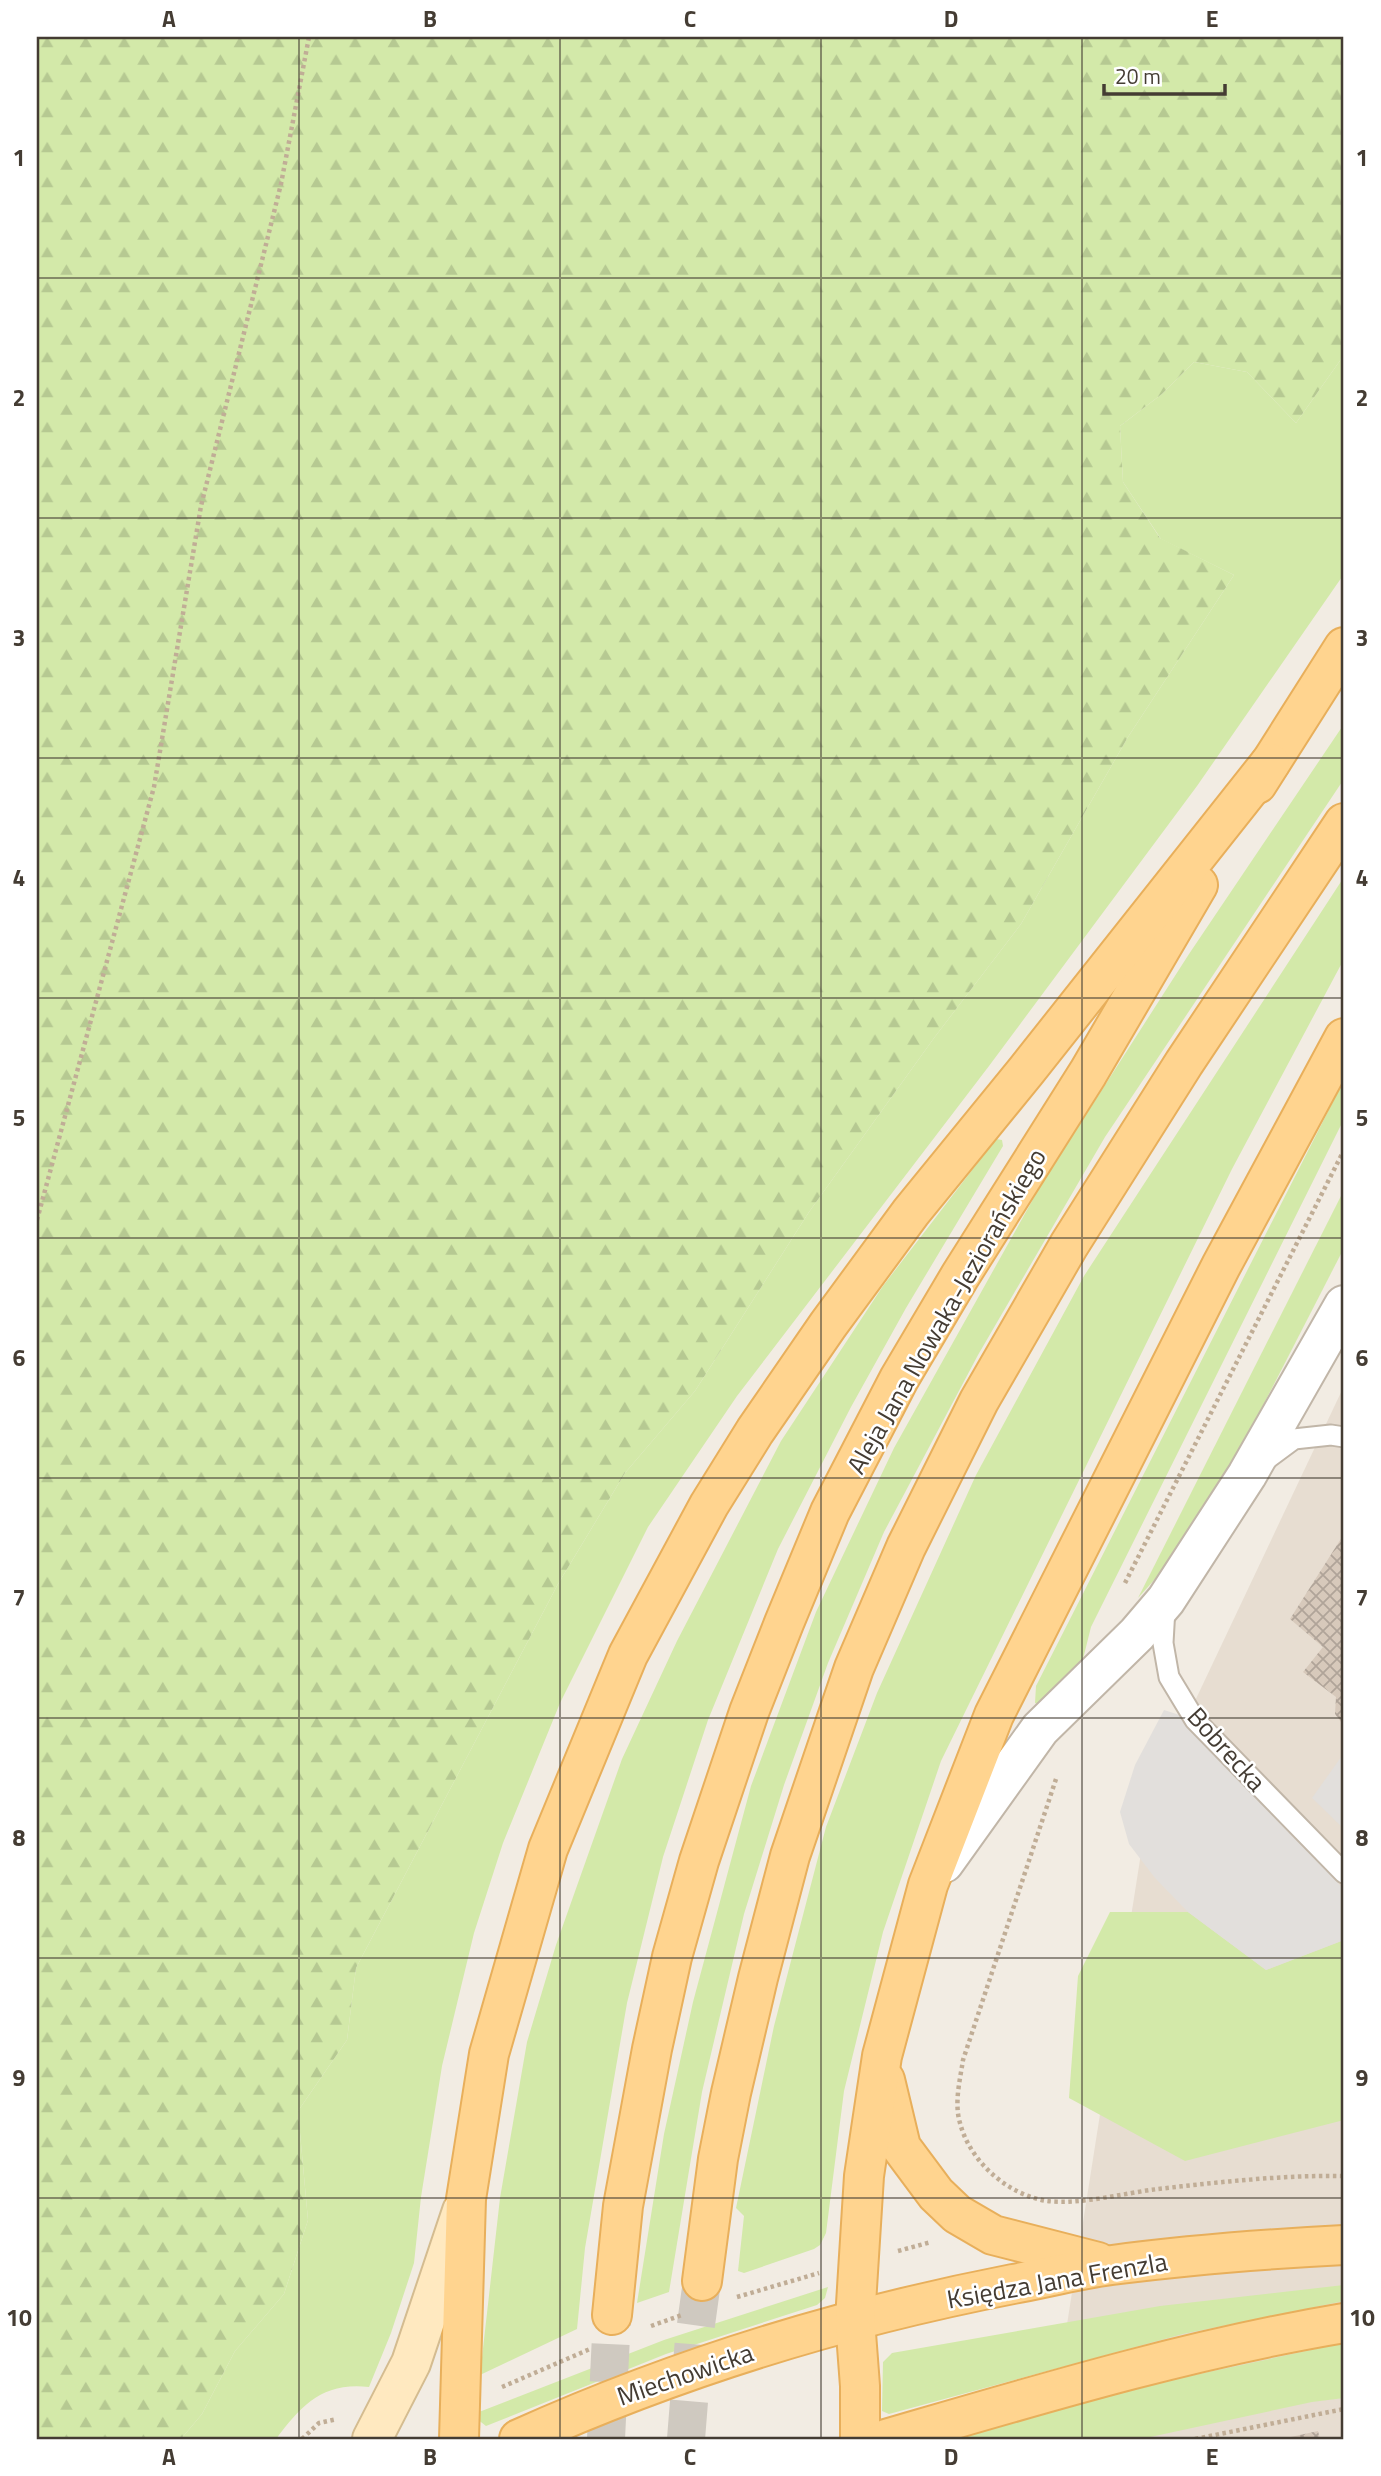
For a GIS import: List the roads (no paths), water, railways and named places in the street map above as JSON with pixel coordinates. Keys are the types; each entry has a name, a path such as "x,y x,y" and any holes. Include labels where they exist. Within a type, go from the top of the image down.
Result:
{"main road":[{"name":"Aleja Jana Nowaka-Jeziorańskiego","path":"617,2330 622,2206 672,1957 699,1861 749,1712 830,1512 899,1379 960,1276 1088,1073 1270,763 1344,647"},
{"path":"459,2423 466,2199 489,2053 548,1849 628,1655 709,1505 755,1431 828,1325 911,1212 1270,763"},
{"path":"718,2289 718,2159 731,2093 790,1856 854,1668 906,1546 979,1401 1069,1245 1184,1063 1344,823"},
{"path":"860,2439 860,2386 855,2320 863,2176 882,2056 928,1885 994,1715 1215,1278 1344,1038"},
{"path":"882,2056 885,2085 901,2147 936,2194 957,2214 993,2235 1111,2265"},
{"path":"377,2430 411,2363 466,2199"},
{"name":"Księdza Jana Frenzla","path":"855,2320 961,2294 1111,2265 1344,2245"},
{"name":"Miechowicka","path":"519,2439 635,2390 747,2352 855,2320"},
{"path":"886,2439 1263,2336 1344,2323"}],"street":[{"path":"928,1885 1040,1728 1137,1634 1166,1600 1247,1475 1344,1305"}],"lane":[{"path":"1247,1475 1294,1439 1332,1435 1344,1437"},
{"name":"Bobrecka","path":"1166,1600 1163,1643 1169,1677 1195,1720 1344,1873"}],"tunnel":[{"path":"686,2439 694,2339 702,2281"},
{"path":"606,2439 612,2315"}]}
